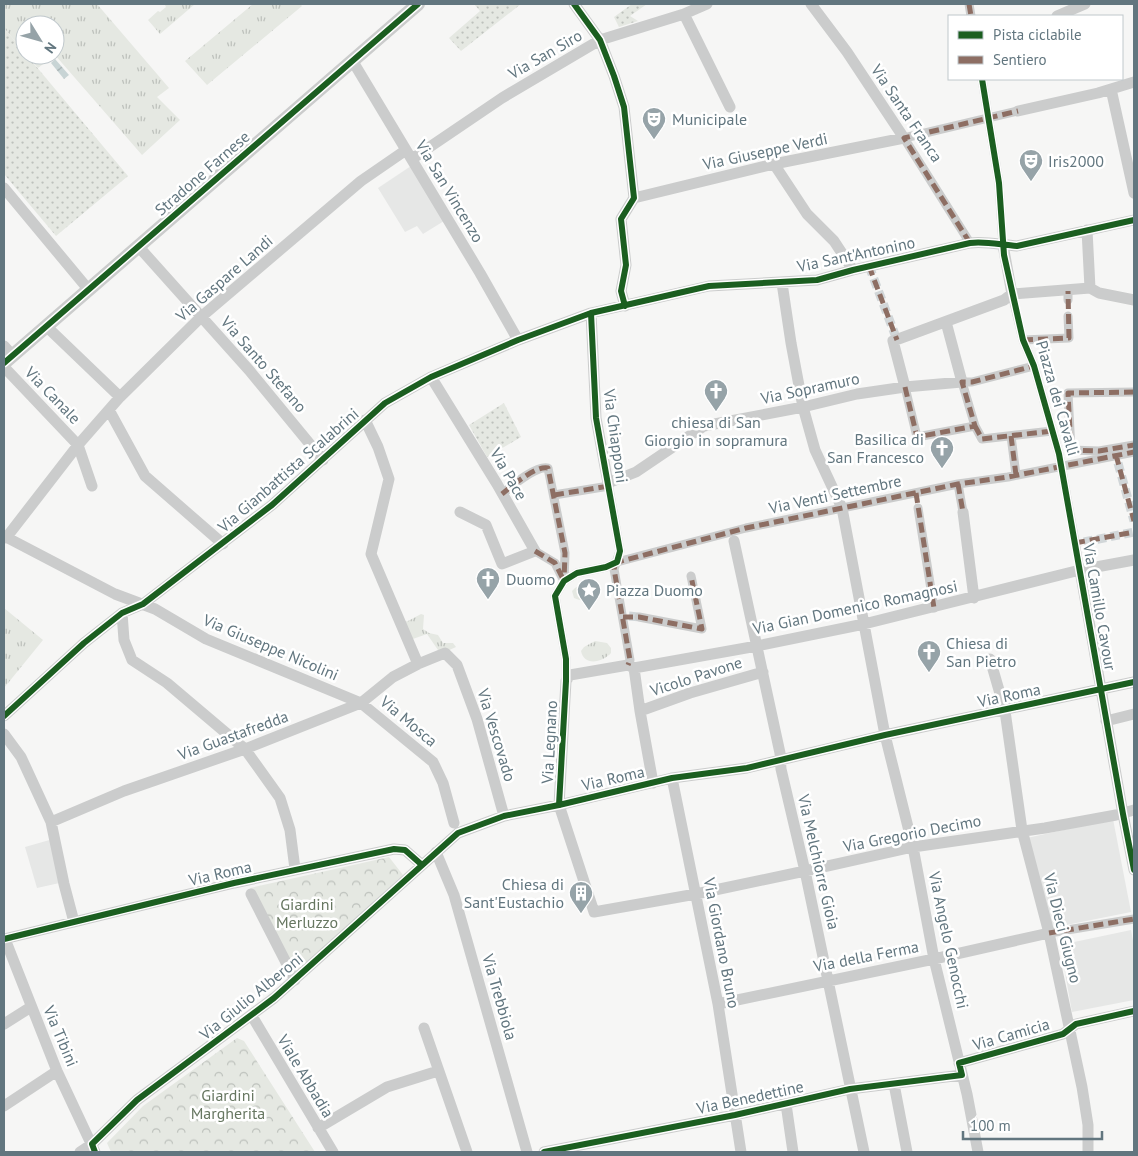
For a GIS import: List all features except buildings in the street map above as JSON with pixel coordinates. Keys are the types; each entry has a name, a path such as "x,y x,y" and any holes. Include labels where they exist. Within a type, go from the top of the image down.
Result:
{"street":[{"name":"Stradone Farnese","path":"7,355 46,326 418,4"},
{"path":"574,4 600,40 624,107 634,198 621,218 626,265 621,291 625,306"},
{"name":"Via San Siro","path":"409,154 600,40 684,14 708,4"},
{"name":"Via Santa Franca","path":"811,4 847,52 934,184 970,243"},
{"path":"1059,15 1085,4"},
{"path":"684,14 730,107"},
{"name":"Via San Vincenzo","path":"352,60 518,340"},
{"path":"982,80 999,182 1003,245 1023,340"},
{"path":"904,138 990,119 1134,82"},
{"path":"1111,89 1134,193"},
{"name":"Via Giuseppe Verdi","path":"634,198 774,164 904,138"},
{"name":"Via Gaspare Landi","path":"5,537 78,445 120,397 201,317 361,181 409,154"},
{"path":"774,164 807,214 834,242 853,270"},
{"path":"4,188 88,289"},
{"name":"Via Sant'Antonino","path":"625,306 709,286 817,280 970,243 986,241 1016,246 1134,220"},
{"path":"1087,230 1090,288"},
{"name":"Via Santo Stefano","path":"138,246 249,370 323,460"},
{"name":"Via Angelo Genocchi","path":"782,282 802,407 815,450 842,508 885,735 913,846 934,959 972,1114 978,1152"},
{"path":"1090,288 1099,293 1134,300"},
{"path":"975,426 917,437 893,341 1004,300 1012,294 1068,305 1090,288"},
{"name":"Piazza dei Cavalli","path":"1068,305 1070,338 1023,340 1034,366 1060,466 1117,459 1134,452"},
{"name":"Via Gianbattista Scalabrini","path":"4,716 84,643 122,612 143,604 272,505 385,403 432,377 518,340 591,313 625,306"},
{"name":"Via Chiapponi","path":"591,313 596,418 620,551 617,562"},
{"path":"946,322 975,426 982,439 1052,431"},
{"path":"46,326 120,397"},
{"name":"Via Sopramuro","path":"609,484 636,472 704,426 857,394 905,387 972,382 1034,366"},
{"name":"Via Canale","path":"4,367 78,445"},
{"name":"Via Pace","path":"432,377 534,551 555,563 564,581"},
{"name":"Piazza dei Cavalli","path":"1134,392 1068,394 1071,450 1098,451 1134,445"},
{"path":"109,410 145,476 223,544"},
{"path":"365,420 378,447 389,479 371,554 418,664"},
{"path":"1012,436 1016,476"},
{"path":"78,445 92,486"},
{"name":"Via Venti Settembre","path":"617,562 732,537 842,508 917,501 958,484 1016,476 1060,466"},
{"name":"Via Camillo Cavour","path":"1060,466 1080,543 1080,570 1134,870"},
{"path":"502,494 538,469 548,468 565,553 564,581"},
{"path":"554,495 609,484"},
{"path":"958,484 974,598"},
{"path":"917,501 934,608"},
{"path":"460,512 486,525 502,564 534,551"},
{"name":"Via Giuseppe Nicolini","path":"5,537 115,594 155,609 206,639 361,703"},
{"name":"Via Melchiorre Gioia","path":"732,537 763,672 781,769 805,871 864,1152"},
{"name":"Via Gian Domenico Romagnosi","path":"631,666 757,646 864,624 1080,570 1134,560"},
{"path":"566,680 566,660 555,596 564,581 577,573 606,567 617,562"},
{"path":"617,562 614,569 630,617 630,660 653,783"},
{"path":"630,617 702,628 692,576"},
{"path":"122,612 124,640 132,660 167,683 244,749 280,798 290,830 295,869"},
{"name":"Via Guastafredda","path":"51,822 124,791 244,749 361,703 393,678 418,664 445,653 457,665"},
{"name":"Via Dieci Giugno","path":"990,659 1005,711 1022,830 1049,933 1084,1100 1088,1126 1088,1152"},
{"name":"Via Vescovado","path":"457,665 477,719 504,816"},
{"path":"566,680 570,675 631,666"},
{"name":"Vicolo Pavone","path":"640,711 690,693 763,672"},
{"name":"Via Legnano","path":"559,805 566,680"},
{"name":"Via Roma","path":"4,939 295,869 394,849 405,850 422,865 458,833 504,816 672,778 747,768 885,735 1005,711 1134,682"},
{"name":"Via Mosca","path":"361,703 433,762 443,783 454,823"},
{"path":"1106,721 1134,714"},
{"path":"4,734 21,757 51,822 74,922"},
{"name":"Via Giordano Bruno","path":"672,778 718,1004 741,1152"},
{"name":"Via Gregorio Decimo","path":"559,805 594,912 696,894 913,846 1045,828 1123,814 1134,810"},
{"name":"Via Trebbiola","path":"436,852 454,895 527,1152"},
{"name":"Via Giulio Alberoni","path":"80,1152 94,1148 137,1100 252,1016 295,980 422,865"},
{"name":"Via Giulio Alberoni","path":"251,894 295,980"},
{"path":"1049,933 1134,919"},
{"name":"Via della Ferma","path":"718,1004 1049,933"},
{"name":"Via Tibini","path":"4,939 57,1071 94,1148"},
{"path":"4,1024 31,1007"},
{"name":"Via Camicia","path":"961,1069 1063,1034 1076,1024 1134,1011"},
{"name":"Viale Abbadia","path":"252,1016 333,1152"},
{"path":"424,1028 467,1152"},
{"name":"Via Benedettine","path":"544,1152 735,1115 850,1089 894,1084 961,1069"},
{"path":"4,1106 57,1071"},
{"path":"318,1128 387,1087 438,1071"},
{"path":"894,1084 907,1152"},
{"path":"786,1104 793,1152"}],"shaded area":[{"path":"411,166 444,221 423,234 417,226 405,232 378,188"},
{"path":"1113,819 1131,912 1051,928 1027,838"},
{"path":"53,839 64,882 37,888 25,847"},
{"path":"1131,930 1134,946 1134,1000 1072,1012 1060,945"}],"green space":[{"path":"4,4 97,4 169,88 157,97 180,120 142,155 64,65 65,15 15,15 15,41 4,28"},
{"path":"195,4 160,34 148,20 166,7 165,5"},
{"path":"253,4 300,4 302,6 207,85 185,61"},
{"path":"474,4 521,4 461,51 449,38 480,11"},
{"path":"632,4 647,4 630,16 638,21 619,27 614,17"},
{"path":"4,28 15,41 15,65 35,65 128,176 56,236 4,174"},
{"path":"504,403 521,437 487,457 469,425"},
{"path":"585,582 592,582 600,586 601,592 589,600 574,598 572,591"},
{"path":"4,608 43,640 4,688"},
{"path":"421,614 424,615 423,629 438,635 443,643 453,643 456,647 445,652 438,650 427,634 410,640 402,622"},
{"path":"595,641 607,643 611,648 611,653 599,661 590,661 583,656 581,651 584,647"},
{"name":"Giardini Merluzzo","path":"389,857 403,875 294,974 250,888"},
{"name":"Giardini Margherita","path":"237,1038 244,1041 315,1152 111,1152 107,1143 143,1106"}],"water":[{"path":"53,65 60,65 69,75 64,79"}],"tunnel":[{"path":"869,266 897,340"},
{"path":"1118,463 1134,521"},
{"path":"1084,542 1134,532"},
{"path":"629,616 639,617"}],"marked path":[{"path":"969,4 971,15"},
{"path":"970,243 904,138 1018,111"},
{"path":"869,266 897,340"},
{"path":"1023,340 1069,338 1068,291"},
{"path":"905,387 917,437 975,426 962,382 972,382 1034,366"},
{"path":"1134,392 1068,393 1071,450 1099,451 1134,445"},
{"path":"975,426 982,439 1052,431"},
{"path":"1011,436 1016,475"},
{"path":"614,563 746,528 958,484 1008,477 1134,452"},
{"path":"1116,455 1134,521"},
{"path":"502,494 531,473 548,468 565,553 564,581"},
{"path":"958,484 963,512"},
{"path":"554,495 609,486"},
{"path":"916,493 934,608"},
{"path":"1075,543 1134,532"},
{"path":"535,551 555,563 563,579"},
{"path":"617,560 614,569 630,660 628,665"},
{"path":"623,617 639,617 702,629 691,576"},
{"path":"1049,933 1134,919"}],"cycle path":[{"path":"4,363 418,4"},
{"path":"574,4 600,40 624,107 634,198 621,219 626,265 621,291 625,306"},
{"path":"982,80 999,183 1004,255 1023,340 1034,366 1059,454 1134,870"},
{"path":"4,716 84,643 122,613 143,604 272,505 385,403 431,377 518,340 591,313 709,286 817,280 970,243 1017,246 1134,220"},
{"path":"559,805 566,659 555,596 564,581 577,573 606,567 617,562 620,551 596,418 591,313"},
{"path":"95,1152 92,1144 137,1100 274,998 458,833 504,816 672,778 747,768 885,735 1134,682"},
{"path":"4,939 234,883 394,849 405,850 422,865"},
{"path":"544,1152 735,1115 850,1089 962,1075 959,1063 1063,1034 1076,1024 1134,1011"}],"place":[{"name":"Municipale","path":"654,140"},
{"name":"Iris2000","path":"1031,182"},
{"name":"chiesa di San Giorgio in sopramura","path":"716,412"},
{"name":"Basilica di San Francesco","path":"942,469"},
{"name":"Duomo","path":"488,600"},
{"name":"Piazza Duomo","path":"589,611"},
{"name":"Chiesa di San Pietro","path":"929,673"},
{"name":"Chiesa di Sant'Eustachio","path":"581,914"}]}
